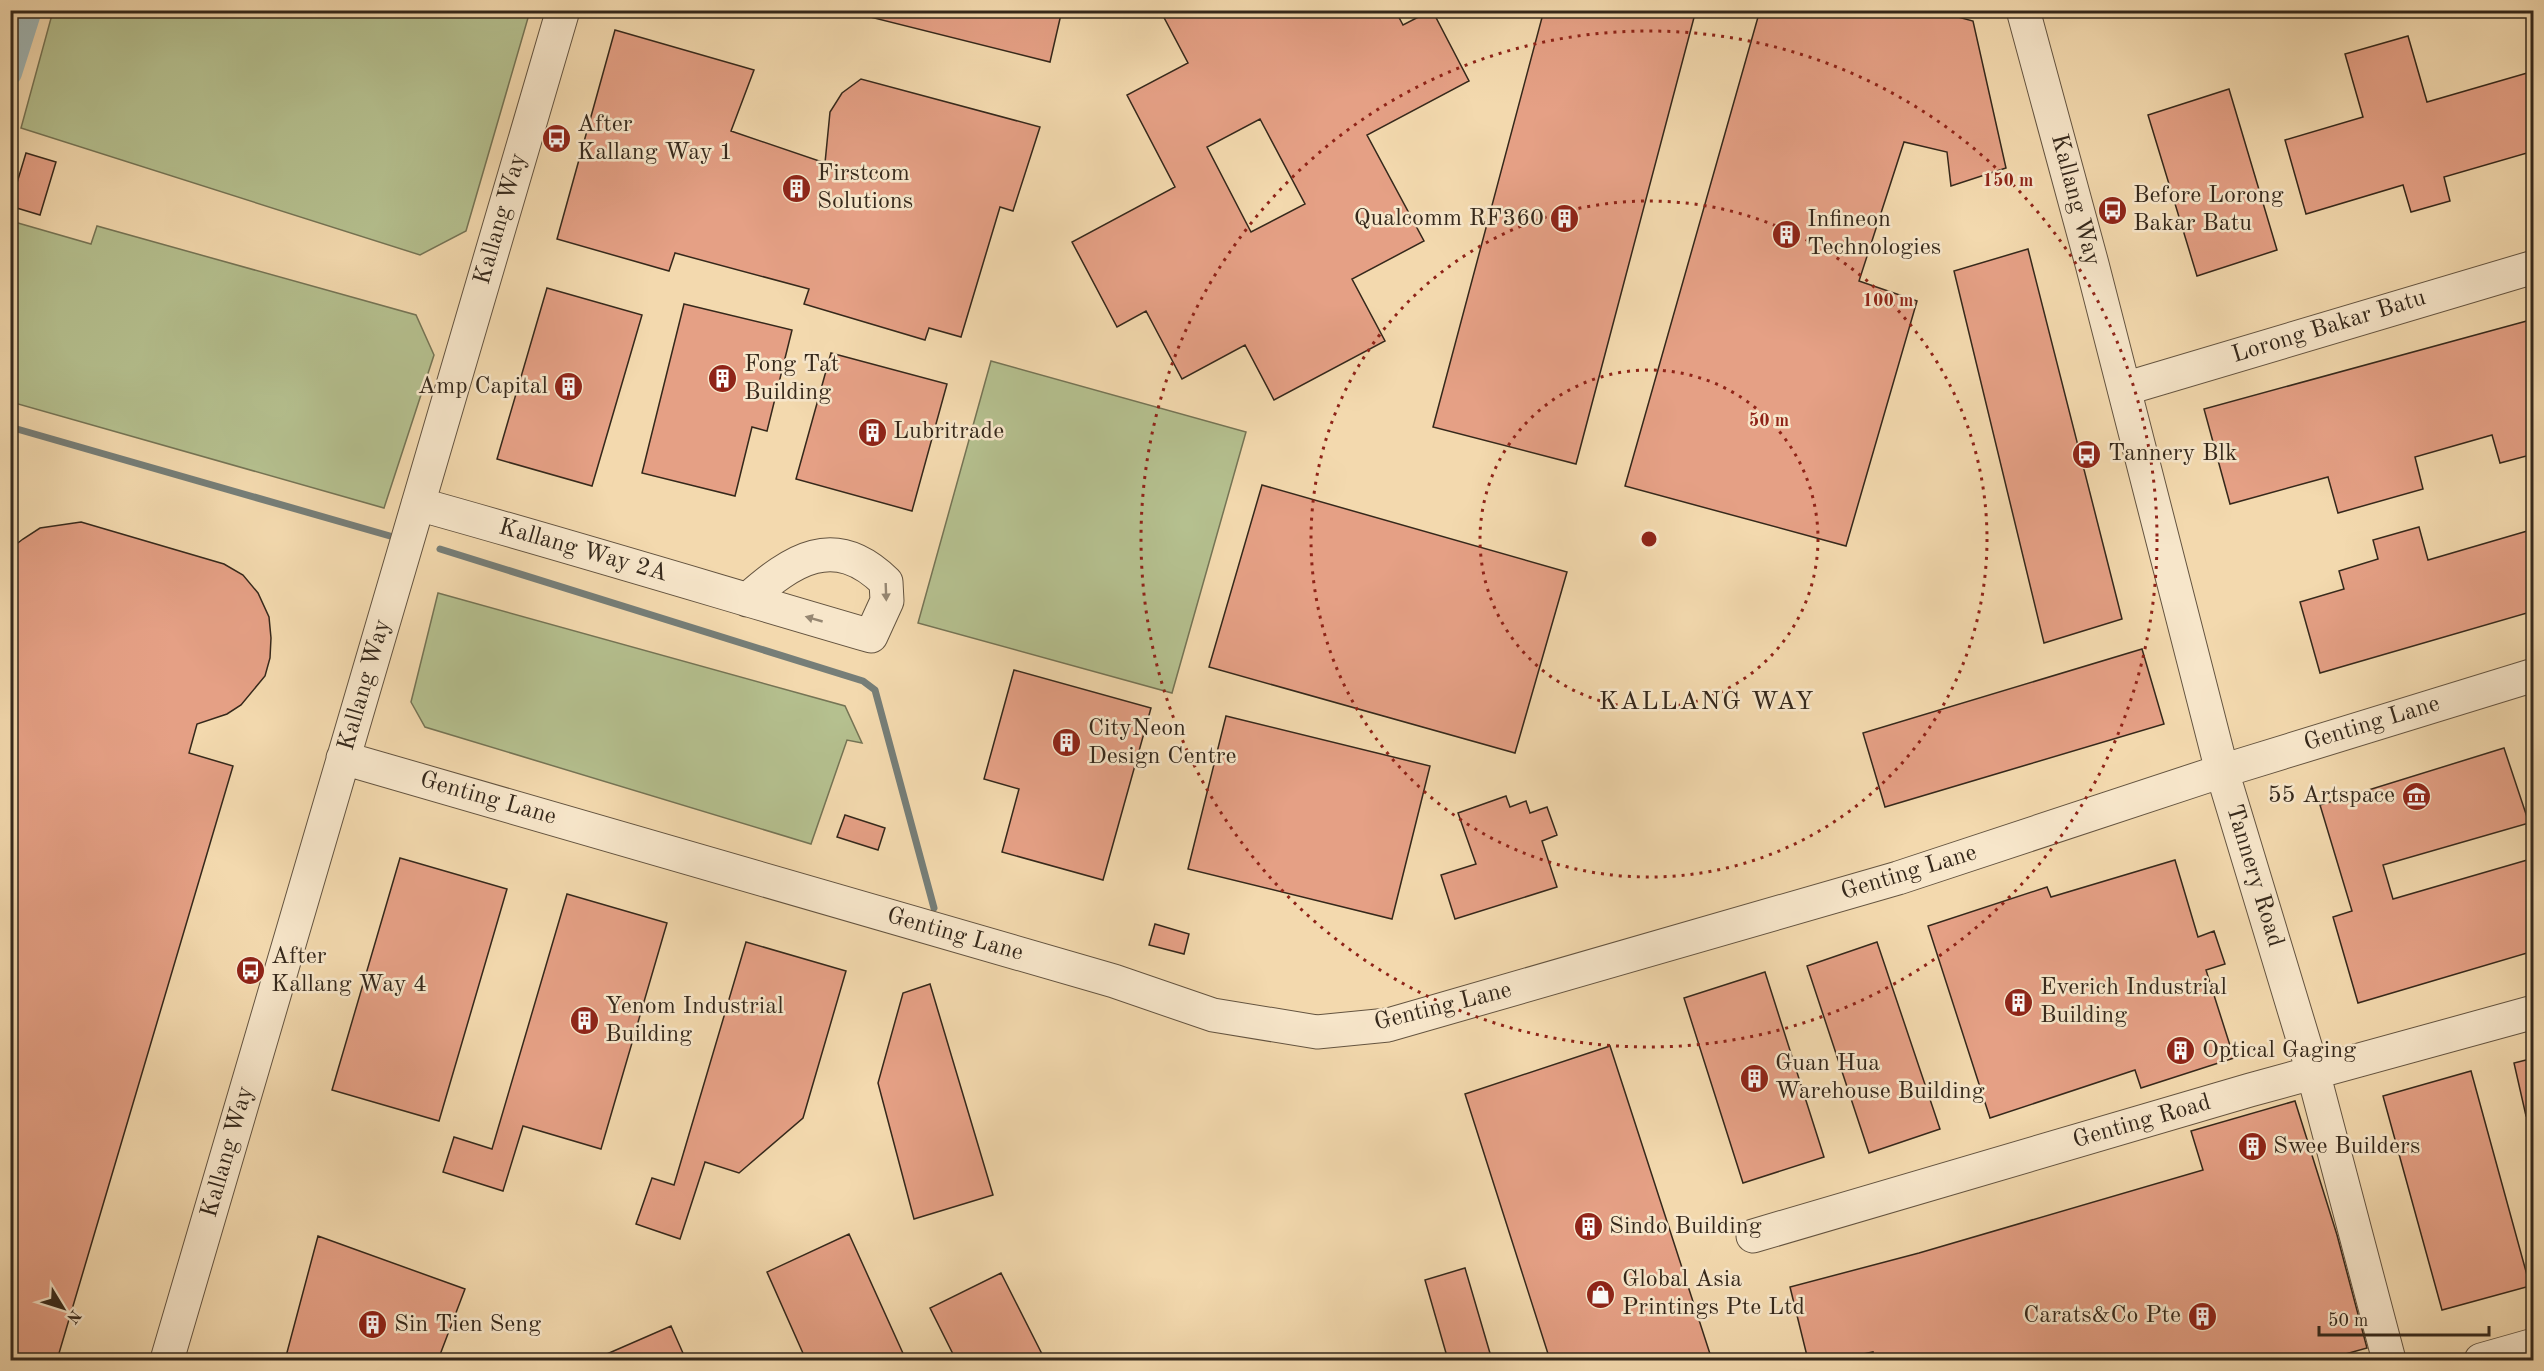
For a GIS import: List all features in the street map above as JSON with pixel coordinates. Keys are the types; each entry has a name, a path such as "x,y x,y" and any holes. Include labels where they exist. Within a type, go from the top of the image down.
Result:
{"street":[{"name":"Kallang Way","path":"167,1360 563,10"},
{"name":"Kallang Way","path":"2023,10 2124,389"},
{"name":"Lorong Bakar Batu","path":"2124,389 2534,267"},
{"name":"Tannery Road","path":"2124,389 2222,771 2313,1072 2389,1360"},
{"name":"Kallang Way 2A","path":"415,513 589,552 747,600"},
{"name":"Genting Lane","path":"343,758 1114,981 1213,1015 1317,1032 1388,1025 1618,960 1786,908 1898,878 2222,771 2534,675"},
{"name":"Genting Road","path":"1753,1236 2313,1072 2534,1012"},
{"path":"2481,1360 2534,1345"}],"green space":[{"path":"53,10 530,11 466,231 420,255 21,128"},
{"path":"11,221 91,244 97,226 416,315 434,355 384,508 11,402"},
{"path":"991,361 1246,432 1172,693 918,623"},
{"path":"438,593 845,706 862,743 847,740 811,844 425,727 411,702"}],"building":[{"path":"870,10 1062,10 1050,62 870,17"},
{"path":"1160,10 1395,10 1403,25 1432,10 1469,81 1367,135 1424,241 1352,279 1385,341 1274,400 1245,345 1182,379 1146,311 1117,327 1072,242 1175,187 1127,95 1188,63","holes":["1260,119 1305,204 1251,232 1207,147"]},
{"name":"Qualcomm RF360","path":"1544,10 1696,10 1576,464 1433,427"},
{"name":"Infineon Technologies","path":"1760,10 1932,10 1973,21 2006,168 1951,186 1947,152 1904,142 1859,281 1917,301 1846,546 1625,486"},
{"name":"Firstcom Solutions","path":"615,30 754,70 731,131 825,163 830,112 842,93 861,79 1040,127 1013,211 1000,207 961,337 929,328 925,340 804,304 809,289 675,253 669,271 557,239"},
{"path":"2408,36 2427,102 2534,71 2534,151 2444,177 2450,201 2411,212 2403,185 2306,214 2285,140 2363,117 2345,54"},
{"path":"2229,89 2277,250 2197,276 2148,115"},
{"path":"26,153 56,162 40,215 10,206"},
{"path":"2028,249 2122,619 2044,643 1954,271"},
{"name":"Amp Capital","path":"547,288 642,315 592,486 497,459"},
{"name":"Fong Tat Building","path":"684,304 792,330 767,431 752,427 735,496 642,473"},
{"path":"2534,319 2534,454 2500,463 2492,435 2415,457 2423,489 2338,513 2328,477 2230,504 2204,409"},
{"name":"Lubritrade","path":"831,353 947,384 912,511 796,479"},
{"path":"1262,485 1567,572 1515,753 1209,667"},
{"path":"81,522 224,564 243,575 258,593 269,617 270,658 265,676 241,705 227,714 197,724 189,753 233,766 57,1360 10,1360 10,549 40,528"},
{"path":"2419,527 2428,560 2534,529 2534,611 2320,673 2300,602 2344,589 2339,571 2378,559 2373,540"},
{"path":"2142,649 2164,724 1885,807 1863,733"},
{"name":"CityNeon Design Centre","path":"1014,670 1151,708 1103,880 1002,852 1019,789 984,779"},
{"path":"1226,716 1430,766 1392,919 1188,869"},
{"path":"2504,748 2529,823 2383,865 2393,899 2534,858 2534,951 2358,1003 2333,917 2352,911 2320,805"},
{"path":"1506,796 1510,807 1526,801 1530,813 1547,807 1557,835 1542,841 1557,887 1455,919 1441,875 1476,864 1458,813"},
{"path":"845,815 885,828 878,850 837,837"},
{"path":"400,858 507,889 439,1121 332,1090"},
{"path":"2175,860 2198,937 2214,931 2225,964 2206,970 2234,1058 2141,1088 2135,1070 1990,1118 1928,926 2047,887 2051,897"},
{"name":"Yenom Industrial Building","path":"567,894 667,923 601,1149 523,1126 503,1191 443,1172 454,1137 492,1149"},
{"path":"1155,924 1189,934 1184,954 1149,945"},
{"path":"746,942 846,971 803,1118 739,1173 705,1162 680,1239 636,1224 652,1178 674,1185"},
{"path":"1877,942 1940,1129 1869,1153 1807,966"},
{"name":"Guan Hua Warehouse Building","path":"1765,972 1824,1157 1743,1183 1684,998"},
{"path":"930,984 993,1195 914,1219 878,1083 903,993"},
{"name":"Sindo Building","path":"1610,1046 1712,1360 1550,1360 1465,1094"},
{"path":"2534,1058 2534,1115 2526,1116 2514,1063"},
{"path":"2471,1071 2530,1286 2442,1310 2383,1096"},
{"path":"2295,1101 2337,1235 2367,1348 2324,1360 1874,1360 1873,1352 1835,1360 1808,1360 1790,1287 1919,1253 2203,1170 2191,1131"},
{"path":"849,1234 906,1360 806,1360 767,1272"},
{"name":"Sin Tien Seng","path":"318,1236 465,1289 438,1360 285,1360"},
{"path":"1465,1268 1492,1360 1448,1360 1425,1280"},
{"path":"1001,1273 1045,1360 956,1360 930,1308"},
{"path":"671,1326 686,1360 593,1360"}],"waterway":[{"path":"10,73 30,10"},
{"path":"10,427 390,536"},
{"path":"440,549 863,681 875,690 934,908"}],"place":[{"name":"After Kallang Way 1","path":"556,139"},
{"name":"Firstcom Solutions","path":"796,188"},
{"name":"Before Lorong Bakar Batu","path":"2112,210"},
{"name":"Qualcomm RF360","path":"1565,219"},
{"name":"Infineon Technologies","path":"1786,234"},
{"name":"Fong Tat Building","path":"723,379"},
{"name":"Amp Capital","path":"569,387"},
{"name":"Lubritrade","path":"872,432"},
{"name":"Tannery Blk","path":"2087,454"},
{"name":"CityNeon Design Centre","path":"1067,743"},
{"name":"55 Artspace","path":"2416,796"},
{"name":"After Kallang Way 4","path":"250,971"},
{"name":"Everich Industrial Building","path":"2019,1002"},
{"name":"Yenom Industrial Building","path":"584,1021"},
{"name":"Optical Gaging","path":"2181,1051"},
{"name":"Guan Hua Warehouse Building","path":"1754,1078"},
{"name":"Swee Builders","path":"2252,1147"},
{"name":"Sindo Building","path":"1588,1227"},
{"name":"Global Asia Printings Pte Ltd","path":"1601,1294"},
{"name":"Carats&Co Pte","path":"2202,1316"},
{"name":"Sin Tien Seng","path":"373,1325"}],"district":[{"name":"KALLANG WAY","path":"1707,702"}]}
